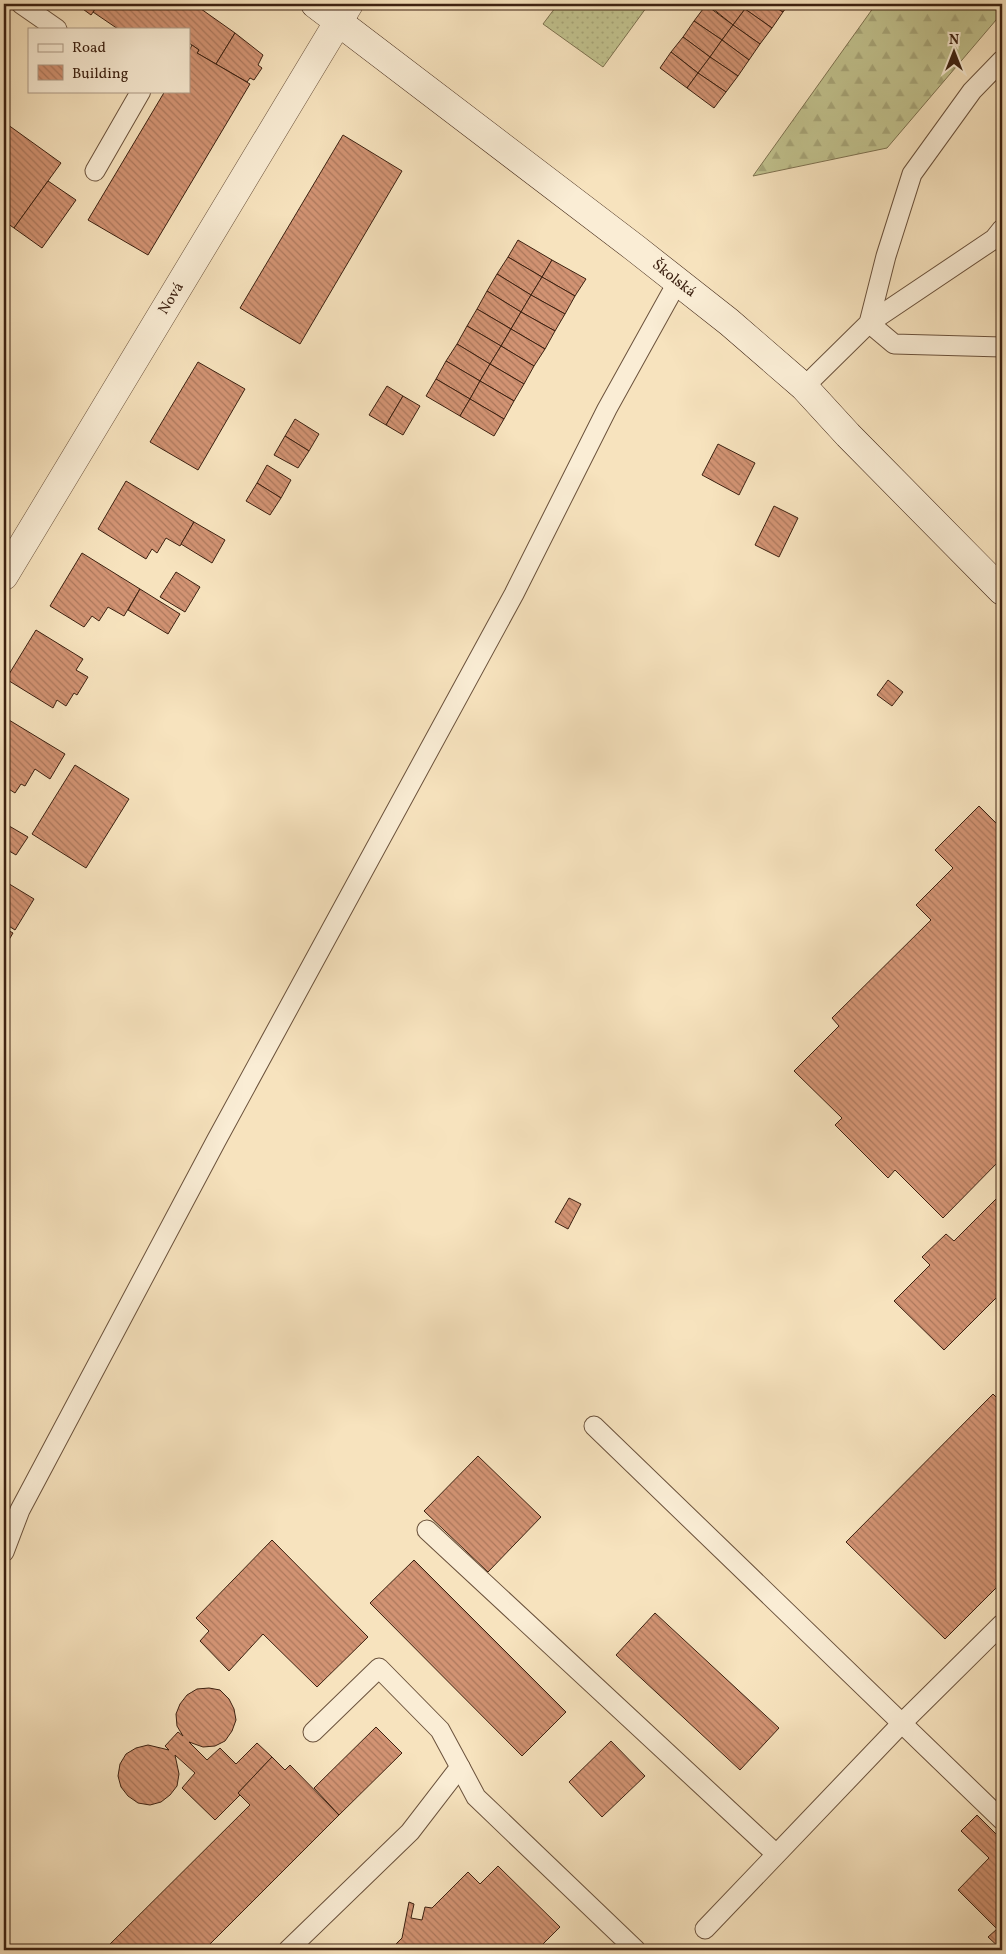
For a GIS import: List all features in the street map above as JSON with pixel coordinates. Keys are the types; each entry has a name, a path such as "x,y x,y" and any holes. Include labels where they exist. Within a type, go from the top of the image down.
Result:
{"main road":[{"name":"Školská","path":"315,4 344,12 678,282 804,388 1002,590"},
{"name":"Nová","path":"4,576 344,12"}],"lane":[{"path":"21,4 56,28"},
{"path":"869,323 886,256 912,174 972,91 1002,60"},
{"path":"95,171 140,92"},
{"path":"804,388 869,323 994,239 1002,229"},
{"path":"4,1552 20,1510 221,1132 514,594 607,409 678,282"},
{"path":"869,323 894,344 1002,347"},
{"path":"594,1426 903,1722 1002,1820"},
{"path":"426,1530 776,1854"},
{"path":"705,1928 903,1722 1002,1624"},
{"path":"313,1732 379,1668 440,1730 476,1797 636,1950"},
{"path":"288,1950 410,1832 460,1767"}],"green space":[{"path":"558,4 649,4 603,67 543,24"},
{"path":"876,4 1002,4 1002,13 887,148 753,176"}],"building":[{"path":"76,4 99,4 91,15"},
{"path":"99,4 194,4 235,33 216,64 197,53 199,50 190,44 190,28 117,28 93,12"},
{"path":"707,4 738,4 745,9 733,25"},
{"path":"748,4 771,4 783,12 772,28 745,9"},
{"path":"771,4 789,4 783,12"},
{"path":"706,5 733,25 722,40 694,21"},
{"path":"745,9 772,28 760,44 733,25"},
{"path":"694,21 722,40 710,57 683,37"},
{"path":"733,25 760,44 749,60 722,40"},
{"path":"235,33 263,55 258,65 262,68 254,80 250,78 247,82 216,64"},
{"path":"683,37 710,57 698,73 671,52"},
{"path":"722,40 749,60 738,76 710,57"},
{"path":"192,45 199,50 197,53 250,84 148,255 88,220 164,92 190,92 190,49"},
{"path":"671,52 698,73 687,88 660,68"},
{"path":"710,57 738,76 726,92 698,73"},
{"path":"698,73 726,92 714,108 687,88"},
{"path":"4,122 61,163 14,228 4,221"},
{"path":"343,135 402,171 300,344 240,308"},
{"path":"48,181 76,200 42,248 14,228"},
{"path":"518,240 552,260 542,277 508,257"},
{"path":"508,257 542,277 531,295 497,274"},
{"path":"552,260 586,279 575,296 542,277"},
{"path":"497,274 531,295 521,312 487,291"},
{"path":"542,277 575,296 565,314 531,295"},
{"path":"487,291 521,312 511,329 477,309"},
{"path":"531,295 565,314 555,331 521,312"},
{"path":"477,309 511,329 501,346 467,326"},
{"path":"521,312 555,331 545,349 511,329"},
{"path":"467,326 501,346 490,364 457,344"},
{"path":"511,329 545,349 534,366 501,346"},
{"path":"457,344 490,364 480,381 446,361"},
{"path":"501,346 534,366 524,384 490,364"},
{"path":"446,361 480,381 470,399 436,379"},
{"path":"198,362 245,389 198,470 150,442"},
{"path":"490,364 524,384 514,401 480,381"},
{"path":"436,379 470,399 460,416 426,396"},
{"path":"480,381 514,401 504,419 470,399"},
{"path":"387,386 403,396 386,425 369,415"},
{"path":"403,396 420,406 403,435 386,425"},
{"path":"470,399 504,419 494,436 460,416"},
{"path":"295,419 319,434 309,451 285,436"},
{"path":"285,436 309,451 298,468 274,455"},
{"path":"718,444 755,463 739,495 702,475"},
{"path":"267,465 291,480 281,498 257,483"},
{"path":"126,481 194,522 180,546 166,538 157,553 152,549 146,559 98,529"},
{"path":"257,483 281,498 270,515 246,501"},
{"path":"774,506 798,518 779,557 755,545"},
{"path":"194,522 225,540 212,563 181,544"},
{"path":"82,553 140,589 124,616 108,607 99,621 92,616 84,627 50,606"},
{"path":"176,572 200,587 185,612 160,597"},
{"path":"140,589 180,614 168,634 128,610"},
{"path":"36,630 83,659 76,670 88,677 77,695 74,693 66,706 57,700 53,708 6,679"},
{"path":"888,680 903,692 892,706 877,695"},
{"path":"4,717 65,754 50,779 35,769 25,786 21,784 15,793 4,786"},
{"path":"75,765 129,799 86,868 32,834"},
{"path":"979,806 1002,829 1002,1158 943,1218 895,1170 888,1178 835,1125 842,1118 794,1071 839,1026 832,1018 931,920 916,905 953,868 935,850"},
{"path":"4,823 28,837 16,855 4,848"},
{"path":"6,882 34,899 15,930 4,923 4,885"},
{"path":"4,928 13,933 4,948"},
{"path":"1002,1193 1002,1292 944,1350 894,1301 930,1265 922,1257 946,1234 954,1241"},
{"path":"569,1198 581,1204 568,1229 555,1222"},
{"path":"993,1394 1002,1403 1002,1582 945,1639 846,1542"},
{"path":"478,1456 541,1517 488,1572 424,1511"},
{"path":"272,1540 368,1637 317,1687 263,1634 229,1671 200,1641 209,1631 196,1618"},
{"path":"414,1560 566,1712 522,1756 370,1603"},
{"path":"655,1613 779,1728 740,1770 616,1655"},
{"path":"209,1688 220,1690 229,1699 234,1709 236,1720 232,1731 225,1741 215,1746 203,1747 189,1742 207,1760 220,1748 236,1764 257,1743 272,1757 238,1793 240,1795 215,1820 182,1788 195,1773 175,1755 179,1774 177,1786 161,1802 150,1805 138,1803 128,1796 121,1787 118,1776 120,1764 126,1754 136,1748 148,1745 169,1750 165,1746 178,1732 183,1736 177,1726 176,1714 180,1704 187,1695 197,1689"},
{"path":"376,1727 402,1753 339,1815 314,1788"},
{"path":"611,1741 645,1776 602,1817 569,1782"},
{"path":"272,1757 285,1770 290,1765 339,1815 204,1950 104,1950 250,1805 238,1793"},
{"path":"977,1815 1002,1840 1002,1950 988,1937 997,1929 958,1890 989,1858 961,1831"},
{"path":"498,1866 560,1927 537,1950 401,1950 395,1945 402,1938 409,1902 414,1904 411,1918 422,1920 425,1907 432,1908 468,1872 480,1884"}]}
